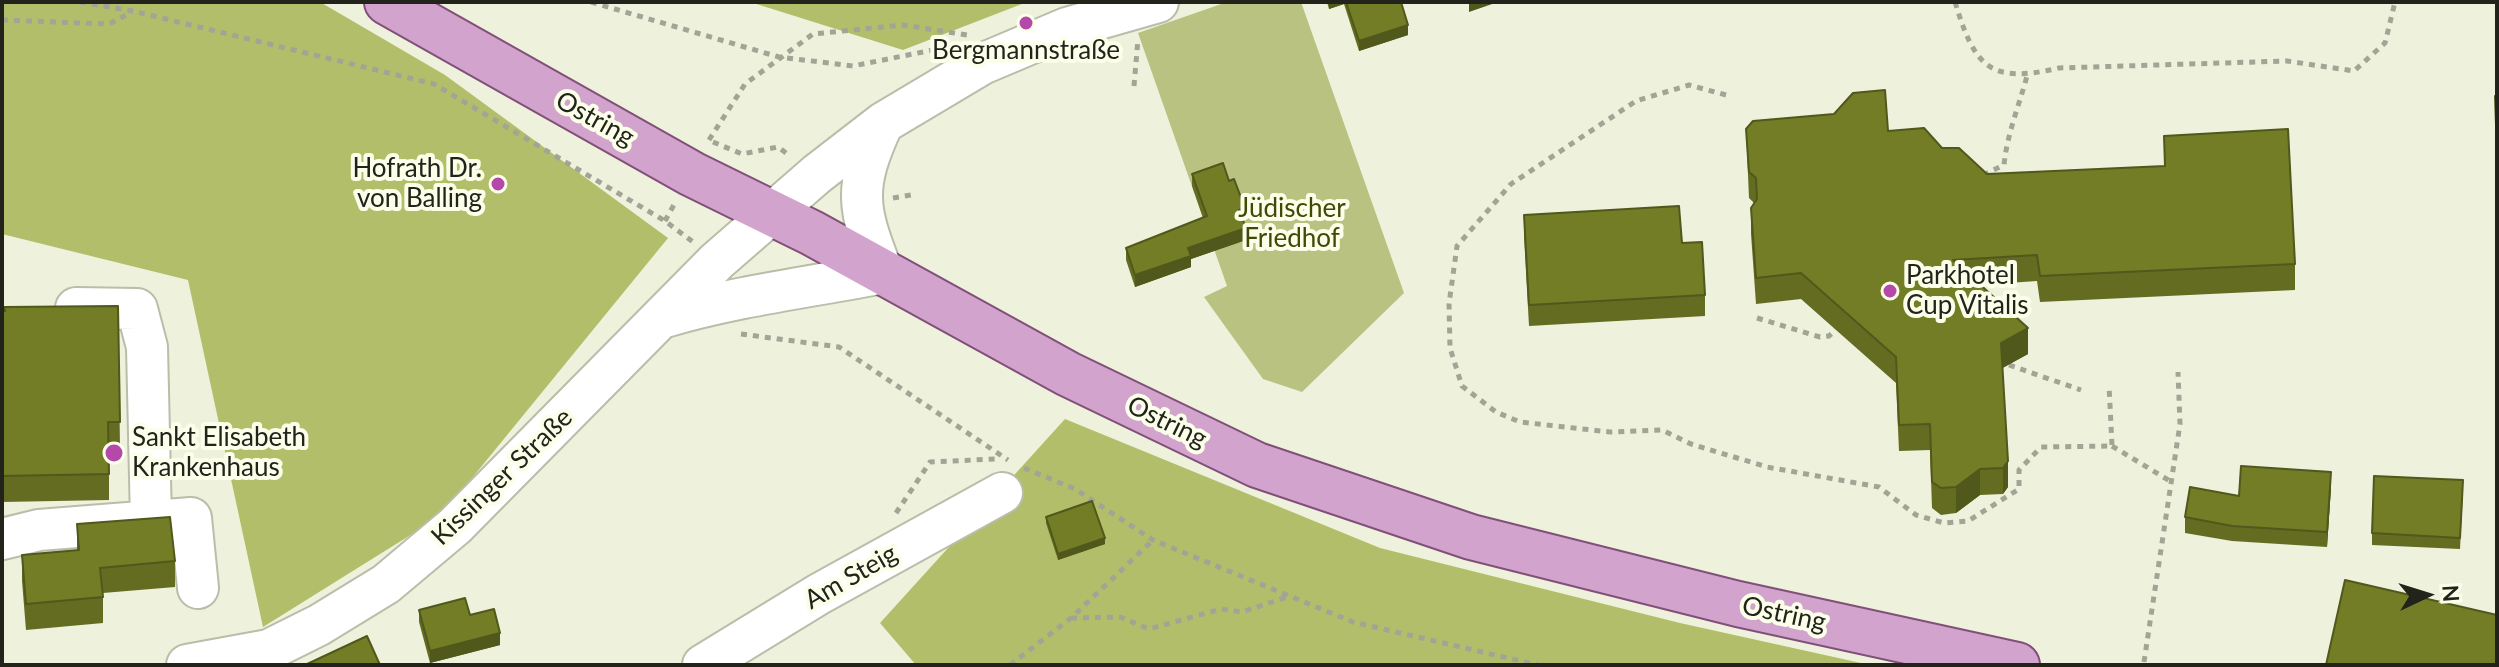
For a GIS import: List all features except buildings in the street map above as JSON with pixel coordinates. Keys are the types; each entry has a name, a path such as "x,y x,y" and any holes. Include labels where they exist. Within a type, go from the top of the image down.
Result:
{"main road":[{"name":"Ostring","path":"387,2 771,215 1068,374 1257,465 1471,537 1738,604 2017,665"}],"street":[{"path":"771,215 883,123 982,51 1158,2"},
{"path":"665,317 725,299 767,296 883,273 866,231 860,201 864,164 883,123"},
{"name":"Kissinger Straße","path":"187,665 234,662 269,650 319,625 386,584 455,526 717,261 771,215"},
{"path":"76,308 137,309 147,347 151,521"},
{"name":"Am Steig","path":"703,665 819,594 1002,493"},
{"path":"2,539 39,530 191,518 198,588"}],"path":[{"path":"80,2 133,11 434,84 665,221 717,261"},
{"path":"591,2 779,57 853,66 966,43 982,51"},
{"path":"1955,2 1964,33 1977,55 1995,71 2027,76 2059,68 2287,61 2354,71 2385,43 2395,2"},
{"path":"2,20 109,24 133,11"},
{"path":"709,140 745,84 813,34 903,25 982,51"},
{"path":"1134,86 1138,42"},
{"path":"1980,177 2004,165 2007,137 2014,126 2027,76"},
{"path":"1726,95 1689,85 1636,101 1511,184 1457,246 1449,304 1450,348 1462,386 1496,412 1520,422 1610,432 1662,430 1691,444 1704,445 1767,467 1879,487 1916,515 1944,523 1968,521 2005,501 2019,489 2019,470 2041,447 2112,446 2170,481"},
{"path":"1757,318 1820,337 1829,336 1836,330"},
{"path":"739,334 839,347 1008,460 1075,489 1153,540 1353,622 1538,665"},
{"path":"2009,365 2081,390"},
{"path":"2144,662 2180,424 2178,372"},
{"path":"2109,385 2112,446"},
{"path":"1010,665 1071,618 1153,540"},
{"path":"1071,618 1120,617 1149,629 1221,609 1242,612 1290,596"}],"green space":[{"path":"2,2 320,2 445,75 668,238 441,516 263,627 188,280 2,234"},
{"path":"750,2 1027,2 903,50"},
{"name":"Jüdischer Friedhof","path":"1227,2 1301,2 1404,293 1302,392 1263,379 1204,297 1227,286 1138,33"},
{"path":"1065,419 1380,548 1680,623 1870,665 916,665 880,623"}],"place":[{"name":"Bergmannstraße","path":"1026,23"},
{"name":"Hofrath Dr. von Balling","path":"498,184"},
{"name":"Parkhotel Cup Vitalis","path":"1890,291"},
{"name":"Sankt Elisabeth Krankenhaus","path":"114,453"}]}
